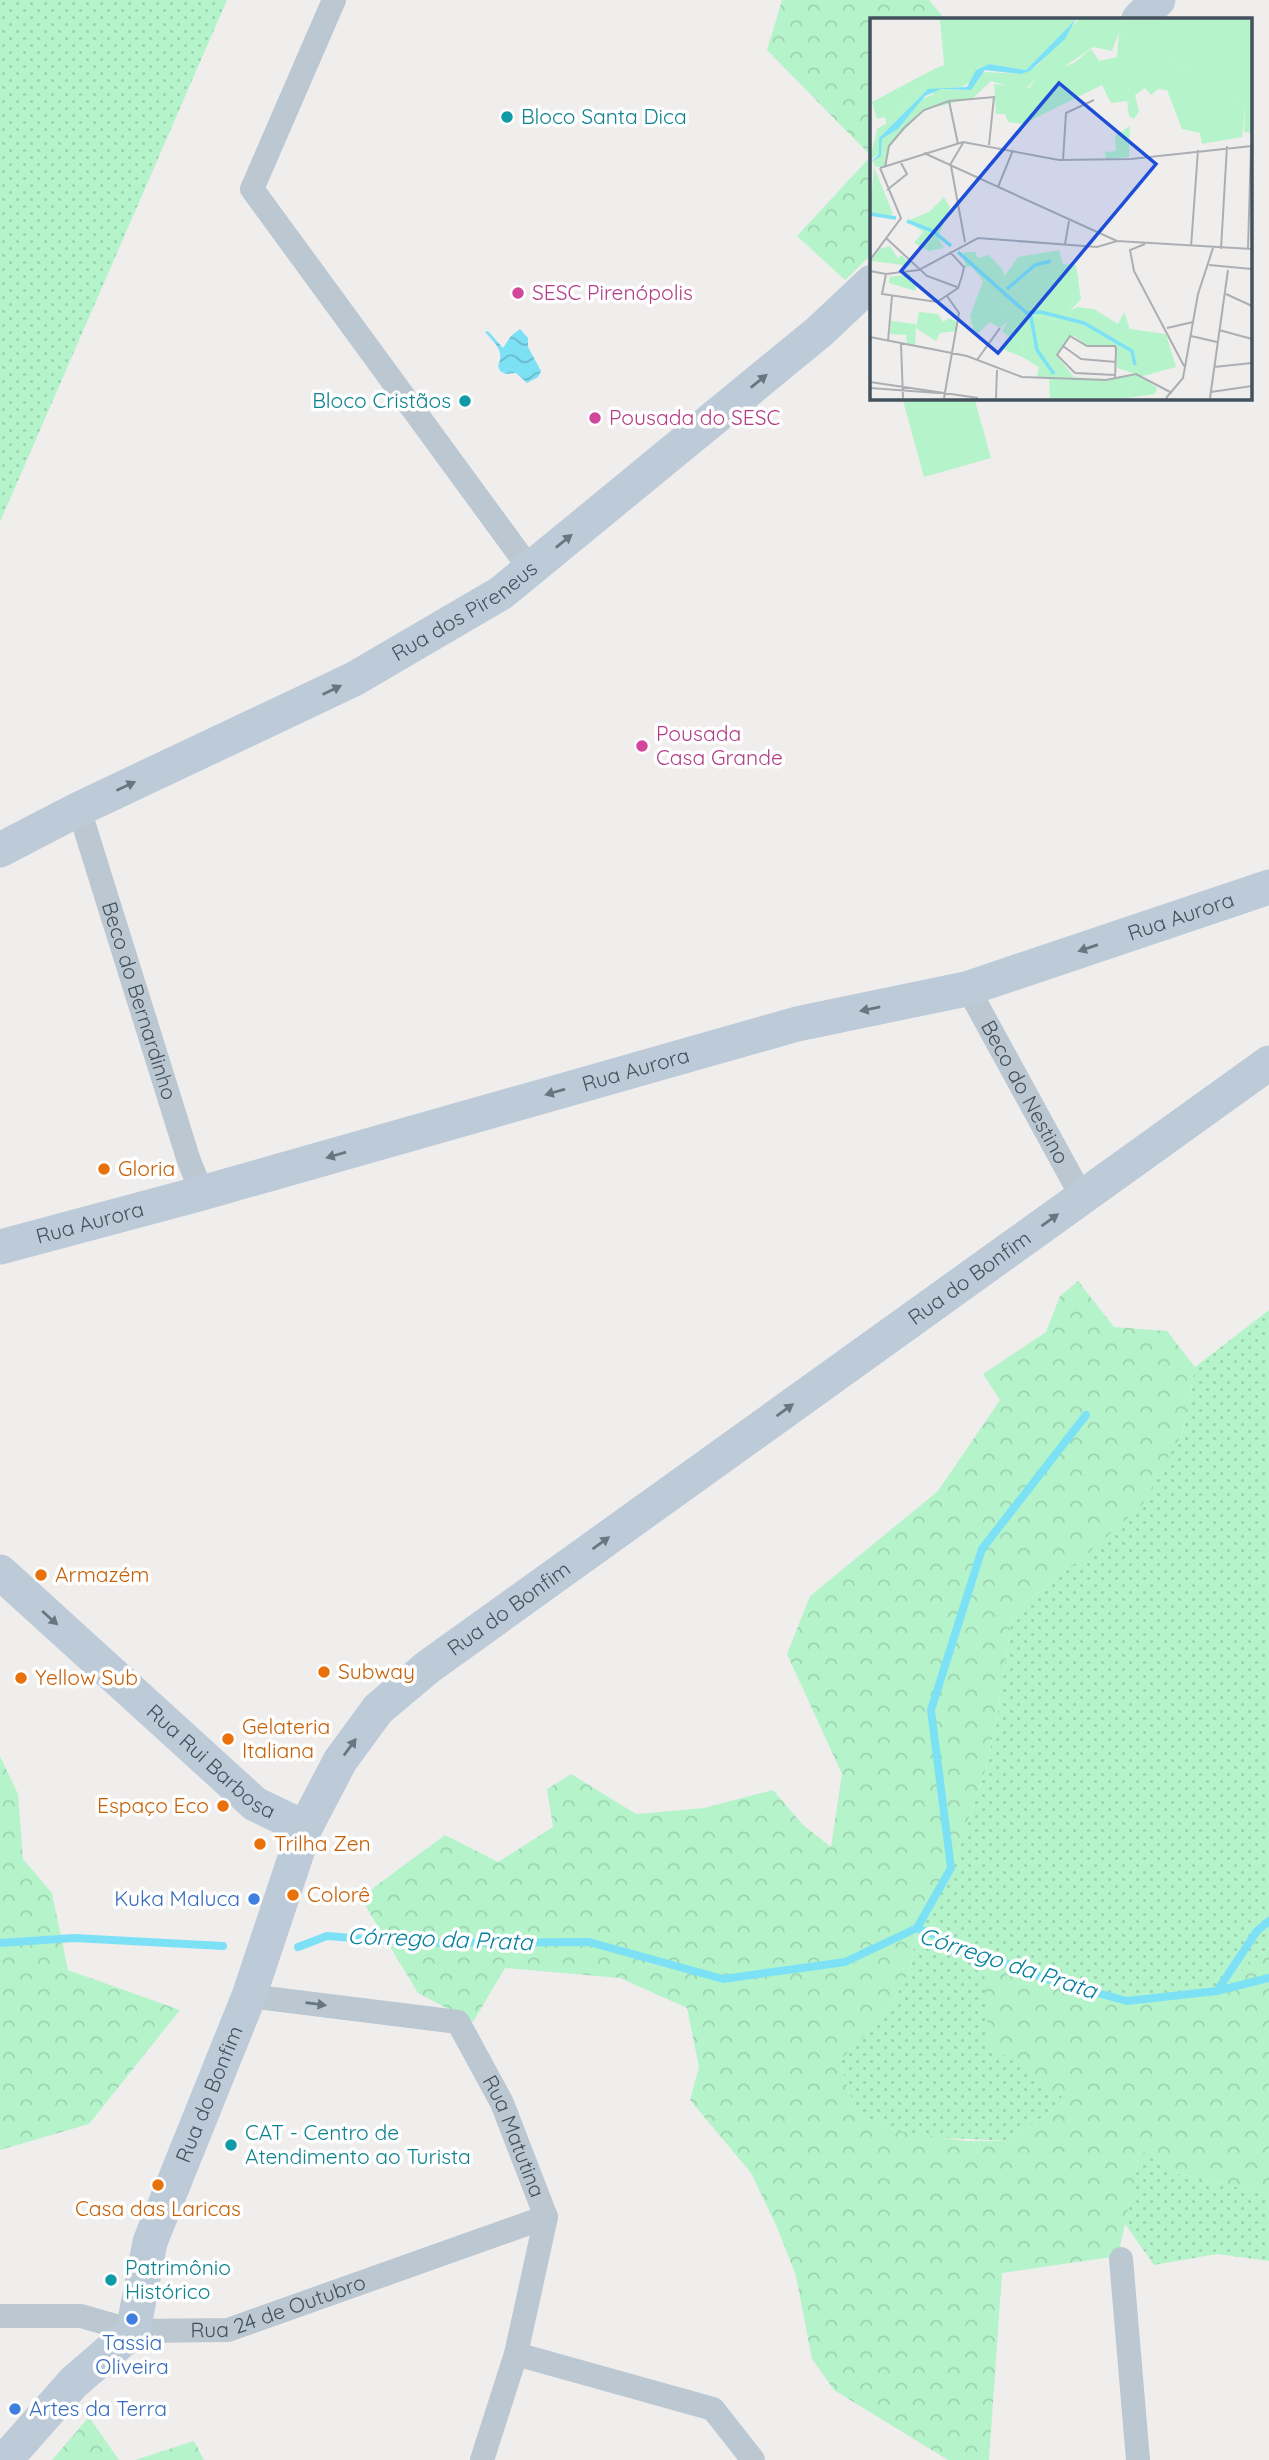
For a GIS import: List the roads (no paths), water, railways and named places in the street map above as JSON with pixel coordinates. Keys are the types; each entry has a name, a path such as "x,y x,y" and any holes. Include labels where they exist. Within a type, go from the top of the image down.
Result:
{"main road":[{"path":"1140,18 1158,0"},
{"name":"Rua dos Pireneus","path":"0,850 79,809 354,679 501,593 820,331 870,284"},
{"name":"Rua Aurora","path":"0,1247 202,1193 797,1024 966,989 1269,887"},
{"name":"Rua do Bonfim","path":"133,2331 150,2242 249,1996 305,1828 340,1761 378,1709 428,1667 1269,1063"},
{"name":"Rua Rui Barbosa","path":"0,1572 255,1804 305,1828"},
{"path":"5,2460 74,2382 133,2331"}],"street":[{"path":"334,0 252,188 530,569"},
{"name":"Beco do Bernardinho","path":"79,809 189,1161 202,1193"},
{"name":"Beco do Nestino","path":"966,989 1082,1197"},
{"name":"Rua Matutina","path":"249,1996 458,2022 502,2103 546,2217 516,2354 482,2460"},
{"name":"Rua 24 de Outubro","path":"0,2316 81,2316 133,2331 228,2330 546,2217"},
{"path":"1121,2259 1138,2460"},
{"path":"516,2354 713,2409 753,2460"}],"water":[{"path":"520,329 528,338 528,347 541,371 538,377 527,383 516,373 506,374 500,371 500,351 485,332 488,331 503,348"}],"waterway":[{"path":"917,1928 951,1868 931,1710 982,1549 1086,1415"},
{"path":"1217,1991 1257,1931 1269,1921"},
{"name":"Córrego da Prata","path":"298,1947 327,1936 417,1943 589,1942 723,1979 845,1962 917,1928 1046,1979 1127,2001 1217,1991 1269,1978"},
{"name":"Córrego da Prata","path":"0,1943 74,1938 223,1946"}],"place":[{"name":"Bloco Santa Dica","path":"507,117"},
{"name":"SESC Pirenópolis","path":"518,293"},
{"name":"Bloco Cristãos","path":"465,401"},
{"name":"Pousada do SESC","path":"595,418"},
{"name":"Pousada Casa Grande","path":"642,746"},
{"name":"Gloria","path":"104,1169"},
{"name":"Armazém","path":"41,1575"},
{"name":"Subway","path":"324,1672"},
{"name":"Yellow Sub","path":"21,1678"},
{"name":"Gelateria Italiana","path":"228,1739"},
{"name":"Espaço Eco","path":"223,1806"},
{"name":"Trilha Zen","path":"260,1844"},
{"name":"Colorê","path":"293,1895"},
{"name":"Kuka Maluca","path":"254,1899"},
{"name":"CAT - Centro de Atendimento ao Turista","path":"231,2145"},
{"name":"Casa das Laricas","path":"158,2185"},
{"name":"Patrimônio Histórico","path":"111,2280"},
{"name":"Tassia Oliveira","path":"132,2319"},
{"name":"Artes da Terra","path":"15,2409"}]}
